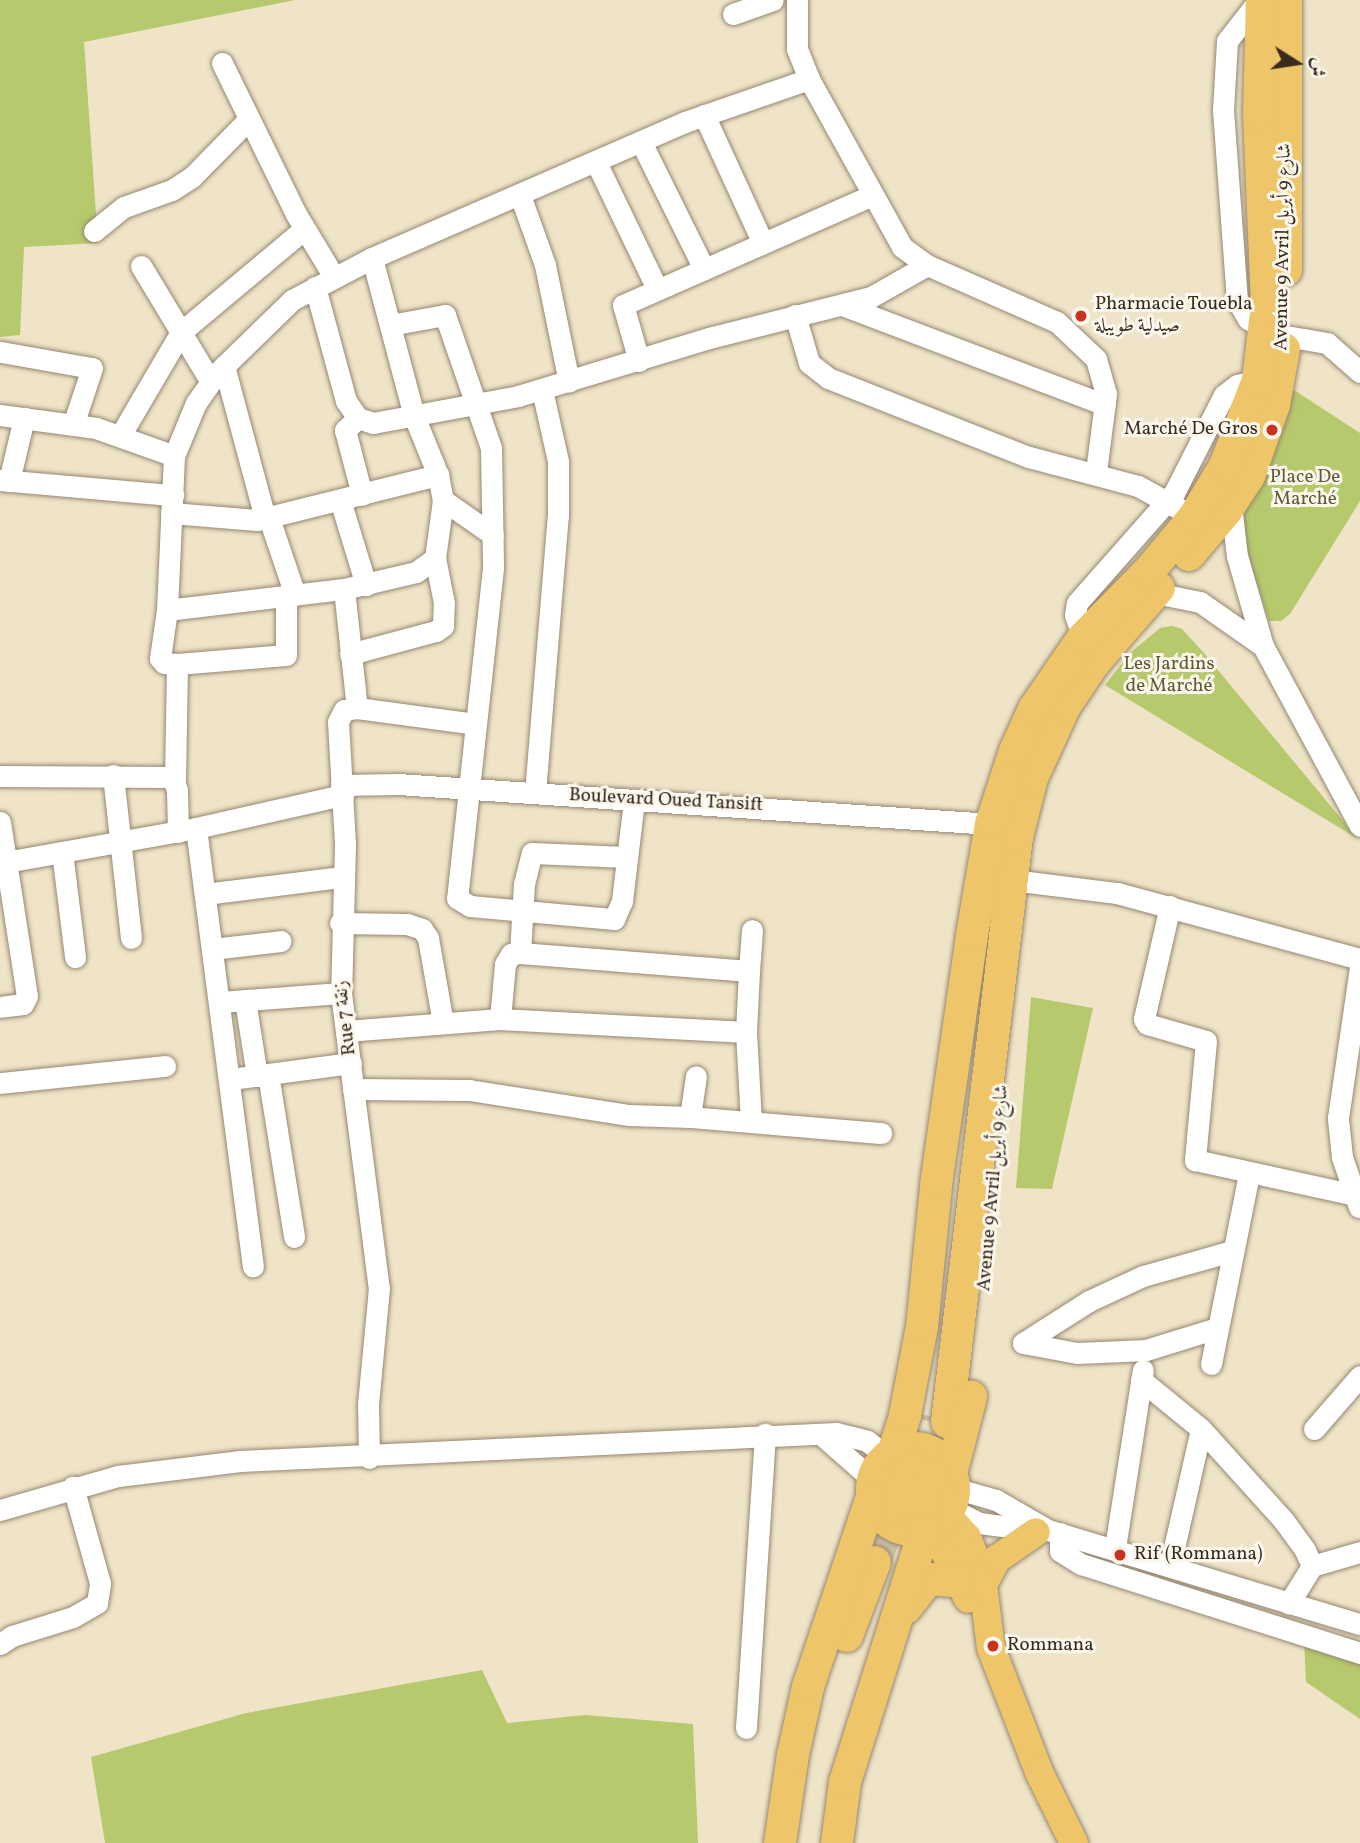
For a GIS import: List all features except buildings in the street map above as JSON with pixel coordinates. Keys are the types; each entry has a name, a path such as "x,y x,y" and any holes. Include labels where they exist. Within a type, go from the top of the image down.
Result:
{"highway":[{"name":"Avenue 9 Avril شارع 9 أبريل","path":"1233,486 1258,380 1276,333 1259,113 1260,0"},
{"name":"Avenue 9 Avril شارع 9 أبريل","path":"1233,486 1274,405 1286,0"},
{"path":"1153,581 1194,517 1233,486"},
{"path":"1153,581 1233,486"},
{"name":"Avenue 9 Avril شارع 9 أبريل","path":"837,1843 845,1782 892,1630 917,1492 905,1415 922,1327 937,1178 991,824 1034,709 1083,638 1153,581"},
{"name":"Avenue 9 Avril شارع 9 أبريل","path":"972,935 936,1419 1011,889 1032,778 1065,706 1153,581"},
{"name":"Avenue 9 Avril شارع 9 أبريل","path":"780,1843 793,1755 808,1687 917,1492 967,1428 992,1227 1005,1084 1011,889"},
{"path":"798,1843 802,1803 827,1695 886,1566 844,1713 822,1806 819,1843"},
{"path":"892,1630 929,1579 972,1583"}],"main road":[{"path":"917,1492 972,1583 989,1641 1039,1772 1074,1843"},
{"path":"972,1583 1005,1551 1048,1532"}],"street":[{"path":"733,14 773,0"},
{"path":"797,0 797,49 809,79 870,196 902,247 927,265 1068,330 1097,359 1105,384 1105,405 1096,472"},
{"path":"222,63 304,229 324,282 346,401 358,418 373,423 477,405 542,390 795,315 842,305 889,290 927,265"},
{"path":"225,366 291,595 286,655 164,663 160,657 167,610 174,456 184,426 211,382 225,366 273,315 324,282 372,258 704,115 809,79"},
{"path":"704,115 763,243"},
{"path":"94,231 124,207 172,190 192,177 249,119"},
{"path":"641,142 704,269"},
{"path":"596,162 657,289"},
{"path":"520,195 545,265 569,382"},
{"path":"639,361 622,305 870,196"},
{"path":"120,436 181,332 304,229"},
{"path":"350,654 436,631 443,625 444,603 435,558 443,499 438,475 414,416 372,258"},
{"path":"141,266 211,382"},
{"path":"842,305 1105,405"},
{"path":"390,325 445,315 491,448 493,536 475,724 472,790 457,898 470,906 614,919 622,901 634,800"},
{"path":"795,315 808,363 821,374 1029,457 1096,472 1168,500 1194,517"},
{"path":"1276,333 1326,344 1360,372"},
{"path":"1,352 92,368 73,425"},
{"path":"1083,638 1075,615 1077,603 1168,500 1224,394 1237,385 1258,380"},
{"path":"535,793 558,516 558,461 542,390"},
{"path":"0,415 73,425 120,436 174,456"},
{"path":"24,418 5,481 267,518 438,475"},
{"path":"358,418 345,430 362,495"},
{"path":"1233,486 1237,556 1263,646 1360,826"},
{"path":"443,499 493,536"},
{"path":"340,500 366,585"},
{"path":"167,610 366,585 416,572 435,558"},
{"path":"1153,581 1200,602 1263,646"},
{"path":"344,589 357,708 475,724"},
{"path":"177,664 175,780 205,894 231,1079 253,1266"},
{"name":"Rue 7 زنقة","path":"357,708 344,710 338,722 342,790 341,993 379,1288 368,1404 369,1458"},
{"path":"113,775 131,938"},
{"path":"0,776 166,775 175,780"},
{"name":"Boulevard Oued Tansift","path":"4,861 187,830 342,790 535,793 991,824"},
{"path":"0,822 27,996 23,1004 0,1007"},
{"path":"62,852 75,957"},
{"path":"520,953 521,911 532,853 627,858"},
{"path":"205,894 342,877"},
{"path":"1011,889 1117,892 1360,960"},
{"path":"1170,906 1144,1022 1206,1041 1195,1160 1357,1202"},
{"path":"340,923 407,924 422,929 428,938 443,1023"},
{"path":"751,1121 746,1032 752,930"},
{"path":"212,949 281,941"},
{"path":"500,1019 505,964 512,954 749,971"},
{"path":"1357,1202 1342,1157 1338,1118 1356,1029 1360,967"},
{"path":"220,1002 341,993"},
{"path":"246,1000 294,1237"},
{"path":"346,1031 500,1019 746,1032"},
{"path":"231,1079 351,1063"},
{"path":"0,1083 165,1066"},
{"path":"690,1118 695,1076"},
{"path":"353,1089 469,1090 629,1115 751,1121 881,1133"},
{"path":"1211,1364 1231,1251 1249,1173"},
{"path":"1217,1328 1146,1350 1077,1353 1023,1343 1089,1301 1143,1276 1231,1251"},
{"path":"1115,1548 1146,1350"},
{"path":"1314,1429 1360,1376"},
{"path":"1141,1380 1201,1429 1284,1521 1312,1566"},
{"path":"1170,1566 1201,1429"},
{"path":"746,1728 765,1434"},
{"path":"0,1510 73,1488 168,1468 765,1434 856,1436 917,1492 996,1500 1048,1532 1115,1548 1360,1624"},
{"path":"0,1644 12,1636 74,1618 97,1603 100,1583 73,1488"},
{"path":"1048,1532 1059,1551 1069,1559 1222,1611 1360,1653"},
{"path":"1289,1603 1312,1566 1360,1552"},
{"path":"1222,1611 1230,1585"},
{"path":"1317,1641 1326,1615"}],"green space":[{"path":"0,0 295,0 84,42 98,243 24,247 20,335 0,337"},
{"name":"Place De Marché","path":"1294,390 1360,433 1360,501 1290,614 1281,621 1269,621 1243,542 1244,509"},
{"name":"Les Jardins de Marché","path":"1172,626 1182,629 1203,652 1358,839 1105,685 1130,653 1160,628"},
{"path":"1031,997 1093,1008 1052,1189 1016,1188"},
{"path":"1304,1638 1360,1657 1360,1719 1306,1682"},
{"path":"482,1670 507,1723 585,1715 693,1724 698,1843 105,1843 91,1757 246,1713"}],"tunnel":[{"path":"911,1466 925,1415"},
{"path":"934,1472 947,1422"},
{"path":"875,1562 894,1511"}],"place":[{"name":"Pharmacie Touebla صيدلية طويبلة","path":"1081,316"},
{"name":"Marché De Gros","path":"1272,430"},
{"name":"Rif (Rommana)","path":"1120,1555"},
{"name":"Rommana","path":"993,1646"}]}
